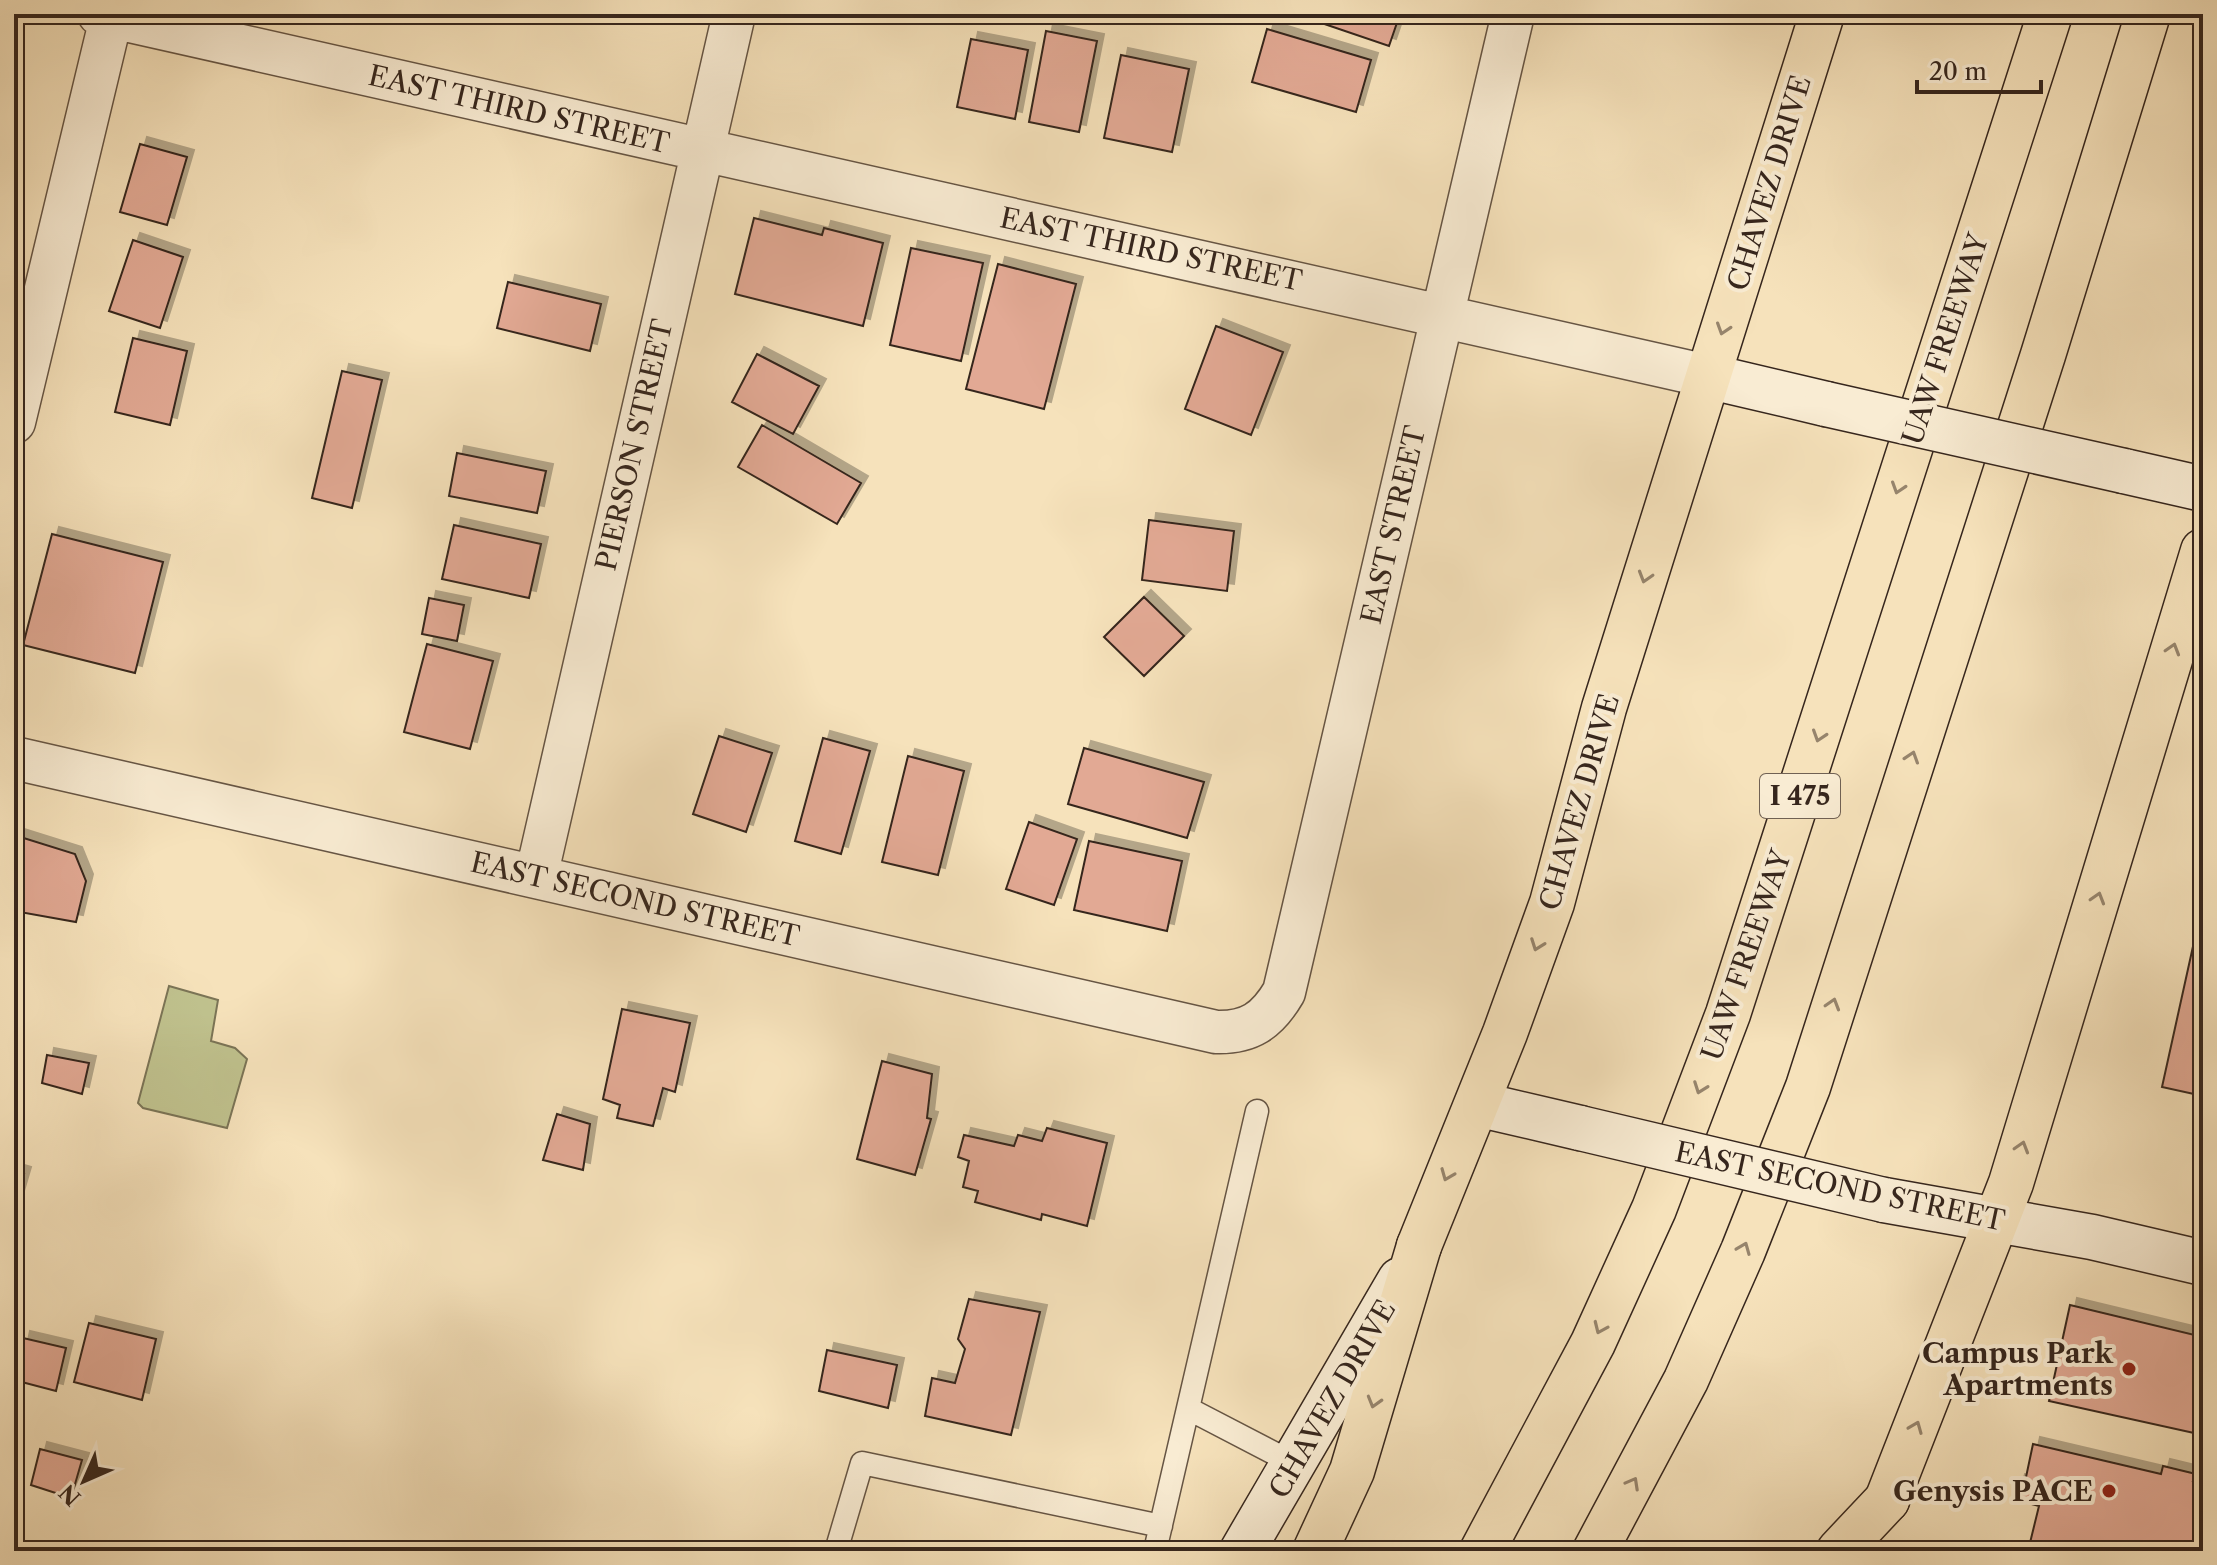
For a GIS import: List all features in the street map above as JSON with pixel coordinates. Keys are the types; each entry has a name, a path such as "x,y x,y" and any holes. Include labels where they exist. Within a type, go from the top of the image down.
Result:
{"main road":[{"name":"CHAVEZ DRIVE","path":"1419,1246 1477,1104 1552,903 1604,708 1822,14"},
{"path":"1995,182 2039,14"},
{"name":"UAW FREEWAY","path":"1482,1551 1593,1343 1654,1209 1688,1121 1769,892 2050,14"},
{"path":"1595,1551 1686,1380 1743,1251 1808,1087 2043,355 2148,14"},
{"path":"2043,355 2177,14"},
{"path":"1839,1551 1887,1500 1998,1221 2203,551"},
{"path":"1315,1551 1352,1471 1419,1246"}],"street":[{"name":"PIERSON STREET","path":"536,877 734,14"},
{"name":"EAST STREET","path":"1256,1026 1273,1012 1284,992 1513,14"},
{"name":"EAST THIRD STREET","path":"107,15 702,151 1442,313 2203,489"},
{"path":"14,422 107,15"},
{"name":"EAST SECOND STREET","path":"14,758 1216,1032 1237,1033 1256,1026"},
{"name":"EAST SECOND STREET","path":"1477,1104 1884,1200 2203,1263"},
{"name":"CHAVEZ DRIVE","path":"1242,1551 1419,1246"},
{"path":"1863,1551 1887,1500"}],"lane":[{"path":"836,1551 862,1463 1159,1534 1257,1111"},
{"path":"1189,1409 1295,1464"}],"green space":[{"path":"169,986 218,1000 211,1041 235,1048 247,1059 227,1128 143,1108 138,1103"}],"building":[{"path":"1295,14 1400,14 1389,46"},
{"path":"1267,29 1371,60 1356,112 1252,82"},
{"path":"1046,31 1097,41 1079,132 1029,122"},
{"path":"971,39 1028,50 1015,119 957,107"},
{"path":"1121,55 1189,69 1172,152 1104,138"},
{"path":"140,144 187,157 167,225 120,212"},
{"path":"754,218 822,235 824,228 883,243 863,326 735,294"},
{"path":"133,240 183,257 160,328 109,311"},
{"path":"911,248 983,263 961,361 890,345"},
{"path":"998,264 1076,284 1044,409 966,389"},
{"path":"508,282 601,304 590,351 497,328"},
{"path":"1216,326 1283,352 1251,435 1185,409"},
{"path":"133,338 187,351 170,425 115,412"},
{"path":"757,354 819,386 793,434 732,402"},
{"path":"342,371 382,380 352,508 312,498"},
{"path":"762,425 861,483 837,524 738,467"},
{"path":"457,453 546,471 537,513 449,496"},
{"path":"1149,520 1234,531 1227,591 1142,580"},
{"path":"454,525 541,544 529,598 442,579"},
{"path":"52,534 163,562 135,673 23,645"},
{"path":"1144,597 1184,636 1144,676 1104,637"},
{"path":"429,598 464,605 457,641 422,634"},
{"path":"427,644 493,661 470,749 404,732"},
{"path":"719,736 772,753 746,832 693,814"},
{"path":"823,738 870,751 841,854 795,841"},
{"path":"1084,748 1204,782 1187,838 1068,804"},
{"path":"908,756 964,771 938,875 882,862"},
{"path":"1029,822 1077,839 1054,905 1006,889"},
{"path":"14,835 75,854 86,881 76,922 14,911"},
{"path":"1089,841 1182,861 1167,931 1074,910"},
{"path":"2203,901 2203,1096 2162,1087"},
{"path":"622,1009 690,1023 675,1092 663,1088 653,1126 617,1118 620,1105 603,1099"},
{"path":"47,1055 89,1063 82,1094 42,1083"},
{"path":"882,1061 932,1074 927,1118 931,1119 915,1175 857,1159"},
{"path":"557,1114 590,1124 583,1170 543,1160"},
{"path":"1047,1128 1107,1143 1087,1226 1042,1214 1041,1220 975,1202 978,1191 963,1187 969,1161 958,1157 964,1135 1014,1146 1018,1135 1042,1141"},
{"path":"14,1171 24,1174 14,1208"},
{"path":"969,1299 1040,1312 1011,1435 925,1416 932,1378 955,1383 965,1349 958,1339"},
{"name":"Campus Park Apartments","path":"2070,1305 2203,1337 2203,1435 2049,1401"},
{"path":"89,1323 156,1339 142,1400 74,1382"},
{"path":"23,1338 66,1348 56,1391 14,1380"},
{"path":"827,1350 897,1365 888,1408 819,1391"},
{"name":"Genysis PACE","path":"2033,1444 2161,1474 2163,1466 2196,1474 2193,1481 2203,1483 2203,1551 2028,1551 2039,1506 2013,1499 2018,1481 2025,1482"},
{"path":"40,1449 82,1460 71,1498 31,1485"}],"place":[{"name":"Campus Park Apartments","path":"2129,1369"},
{"name":"Genysis PACE","path":"2109,1491"}]}
